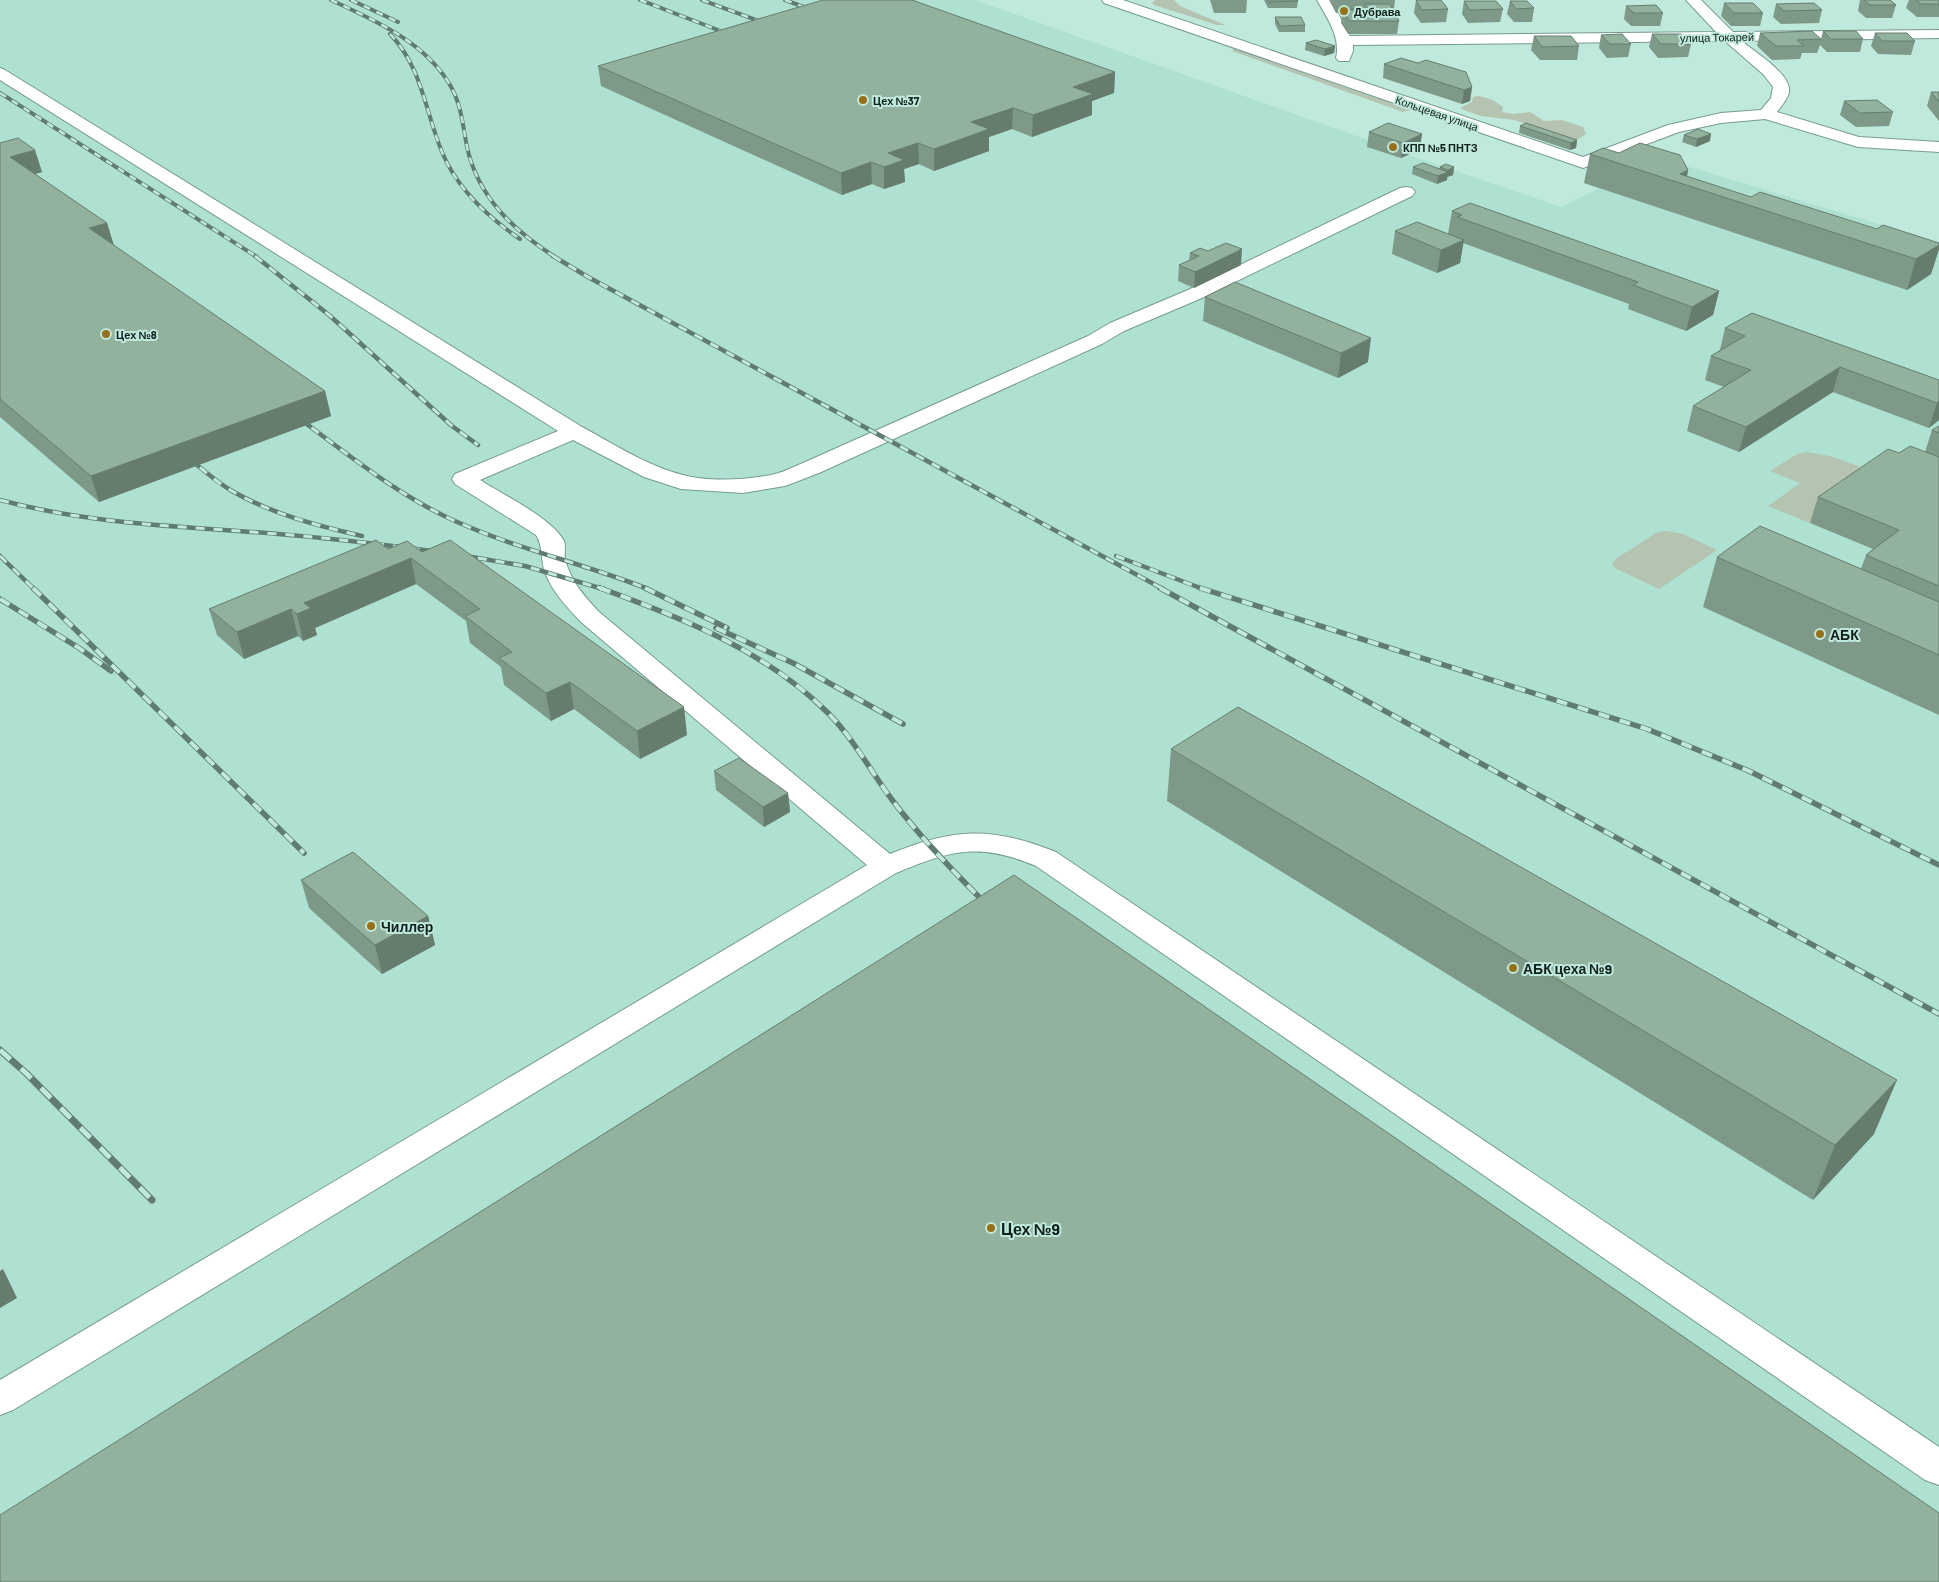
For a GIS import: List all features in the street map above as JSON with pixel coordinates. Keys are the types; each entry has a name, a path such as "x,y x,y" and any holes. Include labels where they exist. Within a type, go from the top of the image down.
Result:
{"street":[{"name":"Кольцевая улица","path":"1110,0 1583,163 1674,128 1721,118 1766,114"},
{"path":"1321,73 1341,62 1346,51 1344,40 1324,0"},
{"path":"1693,0 1730,37 1766,68 1780,85 1781,91 1778,98 1766,114 1858,142 1939,146"},
{"name":"улица Токарей","path":"1344,40 1939,34"},
{"path":"0,73 574,432 652,472 681,482 743,486 776,481 811,468 1095,340 1117,327 1195,294 1406,192"},
{"path":"574,432 463,479 544,530 553,543 552,555 558,575 568,593 590,617 886,866"},
{"path":"0,1399 886,866 932,848 984,840 1006,843 1026,849 1046,859 1939,1468"}],"shaded area":[{"path":"0,0 975,0 1376,143 1386,138 1420,149 1409,155 1561,207 1598,189 1584,183 1597,176 1660,158 1928,239 1923,242 1939,247 1939,1582 0,1582"},
{"path":"1155,0 1174,0 1180,6 1225,25 1217,25 1154,5 1152,3"},
{"path":"1235,48 1411,110 1403,112 1232,51"},
{"path":"1479,96 1493,100 1503,107 1502,112 1513,114 1530,112 1544,121 1562,120 1583,127 1586,134 1577,140 1514,120 1481,116 1461,109 1472,102 1473,97"},
{"path":"1806,452 1830,456 1880,474 1810,523 1768,506 1800,483 1770,471 1797,454"},
{"path":"1666,531 1683,534 1717,550 1659,589 1615,568 1612,563 1617,558 1656,533"}],"building":[{"name":"Цех №37","path":"823,0 912,0 1115,72 1073,87 1093,94 1033,115 1013,108 971,122 989,129 934,149 918,143 888,153 904,160 884,167 871,162 841,173 598,66"},
{"path":"1268,0 1297,0 1298,1 1269,2"},
{"path":"1416,0 1441,0 1448,9 1422,10"},
{"path":"1864,0 1890,0 1896,5 1870,5"},
{"path":"1916,0 1939,0 1939,4 1921,4"},
{"path":"1464,1 1496,1 1503,9 1470,10"},
{"path":"1510,1 1527,1 1534,8 1516,9"},
{"path":"1724,3 1753,3 1763,13 1734,13"},
{"path":"1814,3 1822,10 1784,11 1776,4"},
{"path":"1365,4 1390,4 1399,21 1349,21 1343,10 1368,9"},
{"path":"1656,5 1663,13 1634,13 1626,6"},
{"path":"1275,17 1301,17 1305,25 1280,26"},
{"path":"1812,31 1821,39 1797,40 1804,46 1776,46 1760,33"},
{"path":"1823,31 1856,31 1863,39 1831,39"},
{"path":"1875,33 1907,33 1915,41 1882,41"},
{"path":"1622,34 1631,44 1610,44 1601,35"},
{"path":"1652,34 1681,34 1691,44 1661,44"},
{"path":"1534,36 1571,36 1579,46 1542,47"},
{"path":"1316,40 1335,46 1325,49 1306,43"},
{"path":"1401,58 1418,63 1426,60 1466,72 1472,87 1464,90 1384,64"},
{"path":"1931,92 1939,92 1939,102"},
{"path":"1877,100 1893,112 1860,113 1844,101"},
{"path":"1388,123 1422,134 1403,143 1369,132"},
{"path":"1526,123 1577,140 1571,143 1520,126"},
{"path":"1698,129 1711,134 1697,139 1684,135"},
{"name":"Цех №8","path":"18,138 35,150 10,157 107,223 89,228 325,391 91,476 0,399 0,143"},
{"path":"1640,143 1680,155 1688,170 1680,174 1751,197 1760,192 1877,229 1883,225 1939,243 1939,245 1916,259 1590,154 1603,148 1619,153"},
{"path":"1423,163 1448,172 1438,176 1413,167"},
{"path":"1446,164 1454,167 1448,170 1440,167"},
{"path":"1470,203 1719,291 1692,307 1633,285 1638,282 1457,217 1462,215 1452,211"},
{"path":"1417,222 1464,240 1441,250 1395,231"},
{"path":"1226,243 1242,249 1195,272 1179,265 1199,256 1190,253 1200,248 1208,251"},
{"path":"1235,282 1371,338 1341,353 1205,297"},
{"path":"1752,313 1939,380 1939,401 1937,403 1840,367 1746,427 1693,406 1751,370 1711,356 1745,336 1725,328"},
{"path":"1939,426 1939,433 1932,430"},
{"path":"1910,446 1939,457 1939,586 1866,555 1899,530 1818,497 1888,449 1899,453"},
{"path":"1760,526 1939,602 1939,655 1717,557"},
{"path":"376,540 388,549 407,541 422,552 450,540 684,707 637,731 570,682 546,693 499,658 512,652 465,616 480,609 411,558 304,603 311,608 297,614 291,609 237,632 209,609"},
{"path":"1238,707 1897,1080 1835,1145 1171,749"},
{"path":"739,758 788,793 763,807 714,771"},
{"path":"353,852 428,916 375,945 301,880"},
{"name":"Цех №9","path":"1014,875 1939,1513 1939,1582 0,1582 0,1515"}],"railway":[{"path":"331,0 381,24 413,44 427,56 454,92 472,165 489,197 512,224 555,257"},
{"path":"351,0 398,22"},
{"path":"640,0 731,35"},
{"path":"702,0 767,24"},
{"path":"785,0 815,11"},
{"path":"390,34 401,47 416,75 436,137 456,178 485,212 520,239"},
{"path":"0,93 257,257"},
{"path":"255,256 329,315 452,426 478,445"},
{"path":"553,256 588,277 1163,589"},
{"path":"297,417 373,473 434,511 502,540 648,589"},
{"path":"186,456 214,479 247,499 279,513 362,536"},
{"path":"0,500 69,515 104,520 318,538 440,552"},
{"path":"460,555 525,566 601,589"},
{"path":"0,556 34,589"},
{"path":"1116,556 1202,589"},
{"path":"597,587 604,589"},
{"path":"33,588 304,853"},
{"path":"600,588 603,589 601,589 600,588"},
{"path":"645,588 727,628"},
{"path":"1160,588 1939,1014"},
{"path":"601,589 661,611 721,638 777,671 803,691 837,723 893,801 925,840 947,865 982,900 991,906"},
{"path":"1202,589 1647,729 1749,771 1939,865"},
{"path":"0,599 79,648 111,671"},
{"path":"716,628 793,663 903,724"},
{"path":"0,1050 26,1073 152,1200"}],"place":[{"name":"Дубрава","path":"1344,11"},
{"name":"Цех №37","path":"863,100"},
{"name":"КПП №5 ПНТЗ","path":"1393,147"},
{"name":"Цех №8","path":"106,334"},
{"name":"АБК","path":"1820,634"},
{"name":"Чиллер","path":"371,926"},
{"name":"АБК цеха №9","path":"1513,968"},
{"name":"Цех №9","path":"991,1228"}]}
